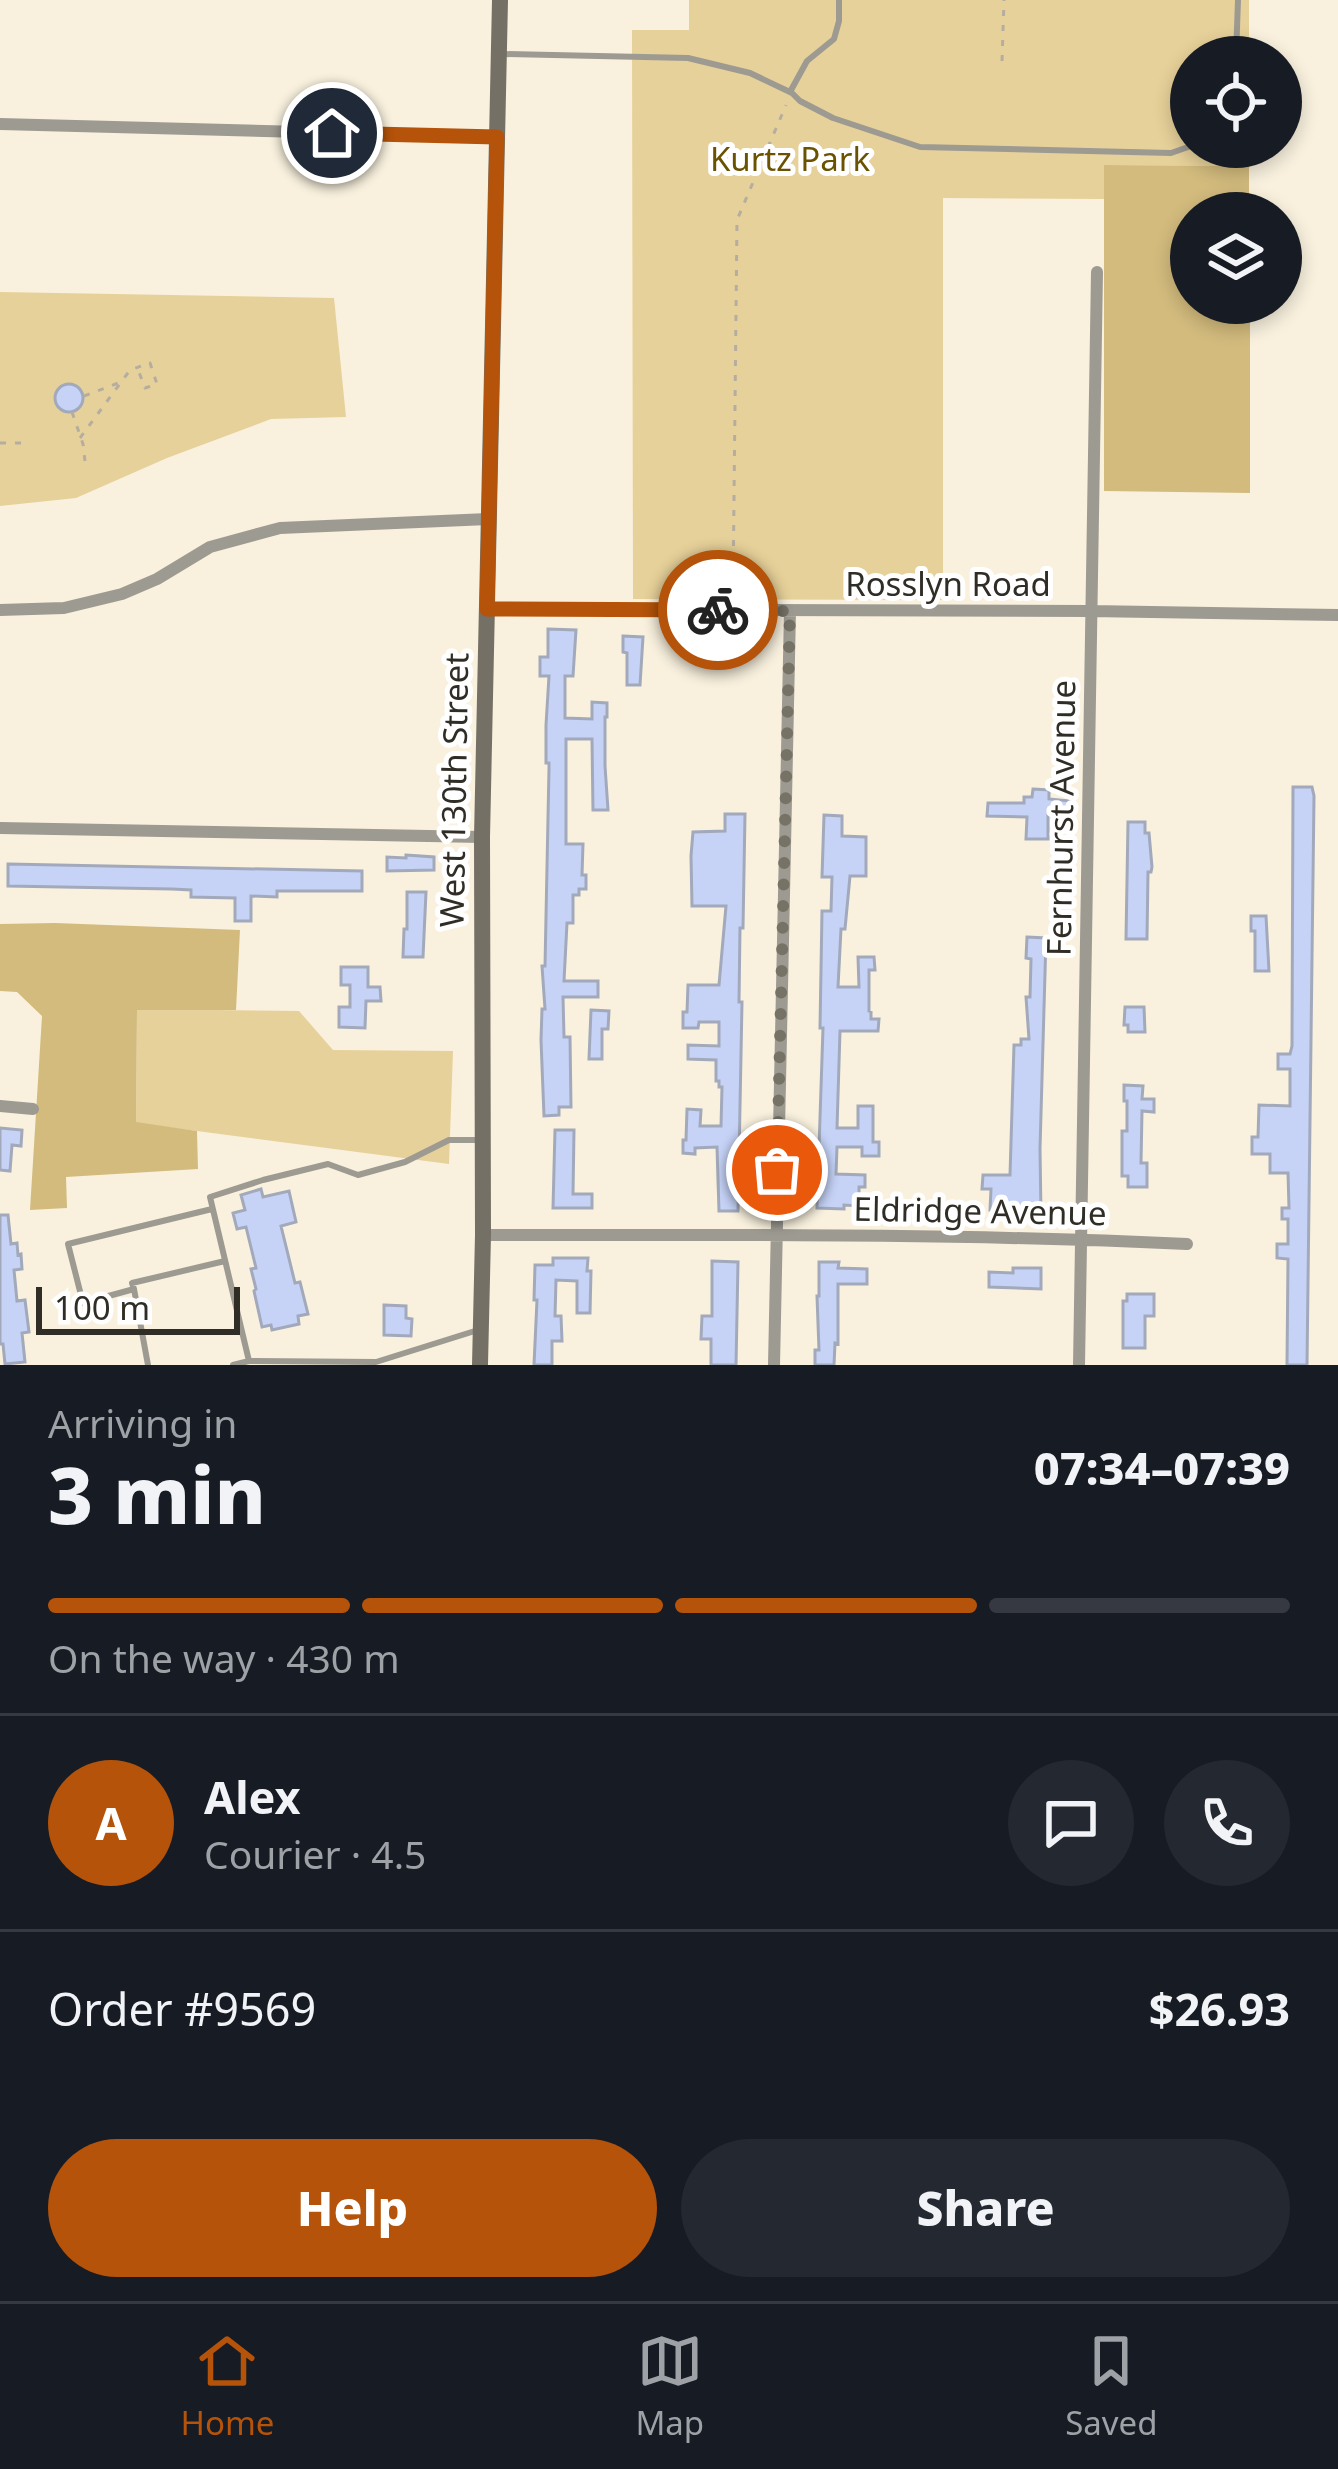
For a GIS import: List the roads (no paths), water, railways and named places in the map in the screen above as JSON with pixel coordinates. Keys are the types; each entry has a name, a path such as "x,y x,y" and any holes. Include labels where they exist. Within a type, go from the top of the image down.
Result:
{"main road":[{"name":"West 130th Street","path":"480,1365 482,837 500,0"}],"street":[{"path":"0,124 497,137"},
{"name":"Fernhurst Avenue","path":"1079,1365 1097,272"},
{"path":"0,610 64,608 122,594 210,547 280,528 488,518"},
{"name":"Rosslyn Road","path":"487,609 1338,615"},
{"path":"775,1365 790,611"},
{"path":"0,828 482,837"},
{"path":"0,1106 33,1109"},
{"name":"Eldridge Avenue","path":"483,1234 776,1234 1187,1244"}],"lane":[{"path":"789,96 807,62 834,39 838,0"},
{"path":"1236,36 1238,0"},
{"path":"500,53 688,58 750,74 832,118 920,146 1170,153"},
{"path":"249,1361 210,1197 328,1164 358,1175 405,1162 449,1139 482,1139"},
{"path":"134,1289 83,1303 68,1244 213,1209"},
{"path":"148,1365 132,1283 225,1261"},
{"path":"233,1365 249,1361 376,1362 481,1329"}],"park label":[{"name":"Kurtz Park","path":"790,159"}]}
